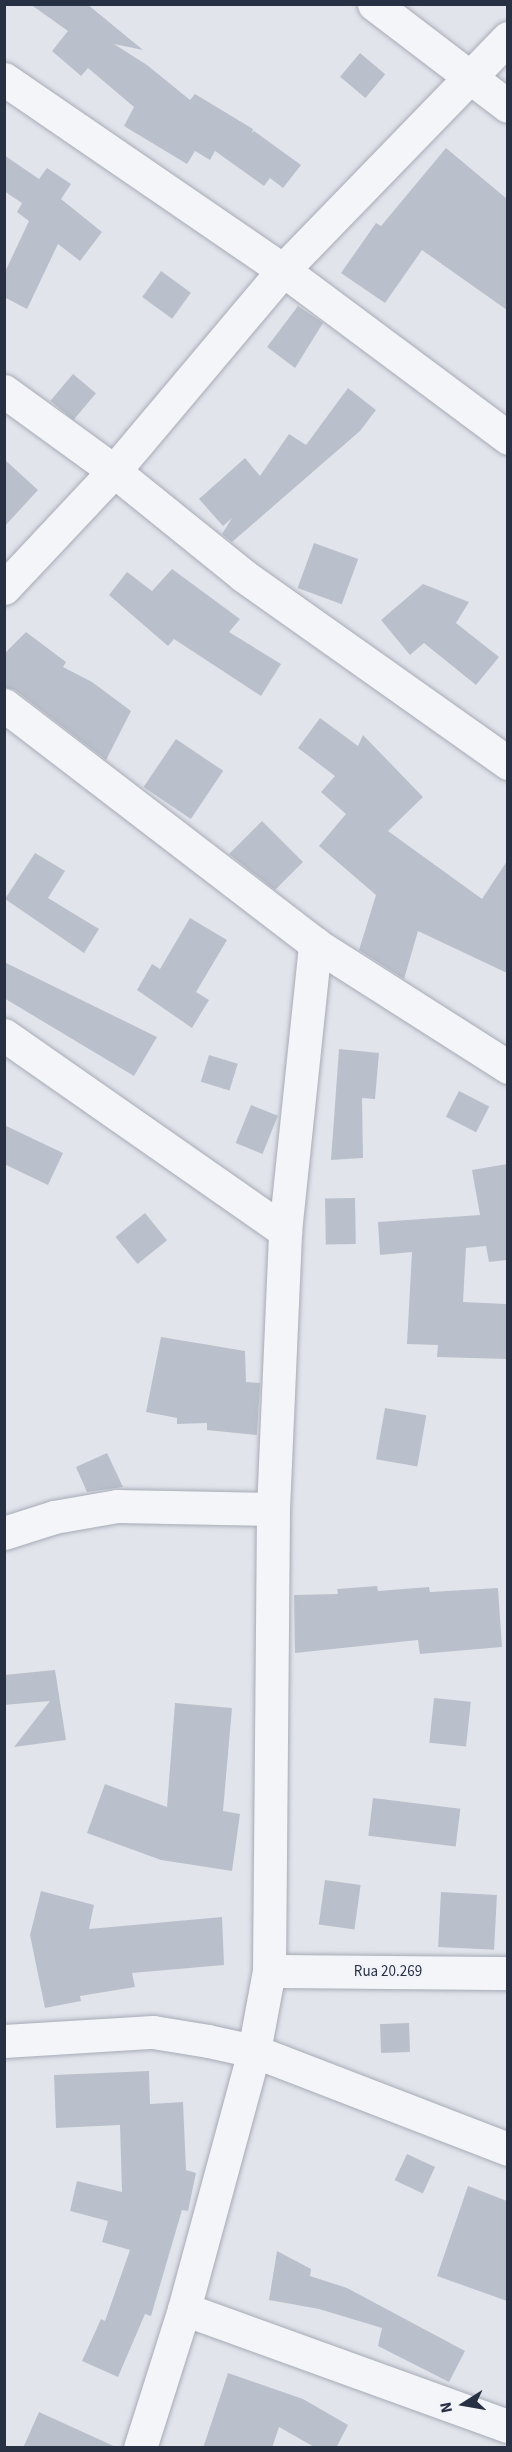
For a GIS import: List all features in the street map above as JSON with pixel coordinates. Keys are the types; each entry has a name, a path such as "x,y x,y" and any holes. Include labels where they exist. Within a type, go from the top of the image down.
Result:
{"street":[{"path":"374,4 507,106"},
{"path":"4,588 114,471 283,270 507,38"},
{"path":"4,79 283,270 507,438"},
{"path":"4,391 114,471 244,576 507,763"},
{"path":"4,705 315,945 507,1067"},
{"path":"140,2448 184,2309 254,2051 269,1971 273,1509 285,1231 315,945"},
{"path":"4,1035 285,1231"},
{"path":"4,1533 54,1517 117,1506 273,1509"},
{"name":"Rua 20.269","path":"269,1971 507,1973"},
{"path":"4,2041 153,2032 254,2051 507,2149"},
{"path":"184,2309 507,2426"}],"building":[{"path":"30,4 87,4 143,50 114,44 147,65 190,100 195,94 253,129 252,133 254,131 301,165 283,188 270,178 264,186 215,151 210,160 195,151 187,164 124,126 134,107 88,68 81,76 52,51 68,31"},
{"path":"360,53 385,74 365,98 340,77"},
{"path":"446,148 507,199 507,310 422,250 385,303 341,273 376,223 381,226"},
{"path":"4,155 39,179 47,168 71,184 61,199 102,232 80,261 58,244 27,309 4,297 4,274 29,221 17,212 22,203 4,191"},
{"path":"161,271 191,293 172,319 142,297"},
{"path":"298,306 323,323 295,368 267,347"},
{"path":"73,374 96,393 73,420 51,401"},
{"path":"348,388 376,410 360,431 232,542 222,534 232,518 223,526 199,499 245,458 260,476 289,434 306,445"},
{"path":"4,459 38,490 4,527"},
{"path":"314,543 358,559 342,604 298,588"},
{"path":"172,569 240,619 229,632 281,664 261,696 174,639 168,646 109,595 127,572 152,591"},
{"path":"423,584 469,602 456,623 499,657 476,685 424,643 410,655 381,620"},
{"path":"26,632 66,662 63,667 92,682 131,711 106,760 15,690 4,687 4,654"},
{"path":"320,718 358,746 363,735 423,797 388,831 482,899 507,861 507,973 418,931 404,979 359,950 376,895 319,846 346,814 321,792 335,776 298,748"},
{"path":"176,739 223,771 191,819 144,787"},
{"path":"262,821 303,862 275,890 229,854"},
{"path":"35,853 65,871 48,898 99,929 84,953 5,899"},
{"path":"190,918 227,940 196,992 209,1000 192,1028 137,990 152,964 160,969"},
{"path":"4,962 157,1037 134,1076 4,998"},
{"path":"339,1049 379,1053 375,1099 362,1098 363,1158 331,1160"},
{"path":"209,1055 238,1064 230,1091 201,1082"},
{"path":"459,1091 489,1106 476,1132 446,1117"},
{"path":"251,1105 278,1116 263,1154 236,1143"},
{"path":"4,1125 63,1153 48,1185 4,1164"},
{"path":"507,1164 507,1260 489,1262 486,1246 466,1248 463,1302 507,1304 507,1359 437,1357 438,1345 407,1344 412,1252 380,1255 378,1222 480,1215 472,1170"},
{"path":"355,1198 356,1244 326,1245 325,1199"},
{"path":"145,1213 167,1240 137,1264 115,1237"},
{"path":"161,1337 245,1351 246,1382 260,1383 257,1435 207,1430 207,1423 177,1424 177,1418 146,1412"},
{"path":"385,1408 426,1415 417,1467 376,1459"},
{"path":"107,1453 123,1487 87,1492 76,1467"},
{"path":"377,1586 378,1591 429,1587 430,1592 498,1588 502,1647 420,1654 418,1640 295,1653 294,1595 338,1594 337,1589"},
{"path":"55,1670 66,1740 14,1747 50,1701 4,1705 4,1675"},
{"path":"434,1698 471,1702 466,1747 429,1743"},
{"path":"175,1703 232,1708 223,1811 240,1814 232,1871 161,1860 87,1833 105,1784 167,1807"},
{"path":"373,1798 460,1809 456,1846 368,1836"},
{"path":"325,1880 361,1885 354,1930 319,1925"},
{"path":"41,1891 94,1905 89,1929 222,1917 224,1965 132,1973 135,1987 80,1996 81,2001 45,2008 30,1935"},
{"path":"441,1892 497,1895 494,1950 438,1947"},
{"path":"409,2023 410,2052 381,2053 380,2024"},
{"path":"149,2071 150,2104 183,2102 186,2170 196,2173 188,2211 182,2210 151,2316 145,2314 118,2377 82,2361 101,2319 105,2321 130,2250 102,2242 108,2221 70,2211 77,2181 122,2192 120,2125 56,2128 54,2075"},
{"path":"407,2154 435,2167 423,2193 395,2180"},
{"path":"468,2186 507,2201 507,2301 437,2276"},
{"path":"277,2251 311,2269 310,2276 347,2288 465,2351 449,2382 378,2346 382,2328 319,2309 269,2300"},
{"path":"228,2373 303,2399 348,2425 336,2448 316,2448 279,2427 272,2448 203,2448"},
{"path":"39,2412 118,2448 23,2448"}]}
